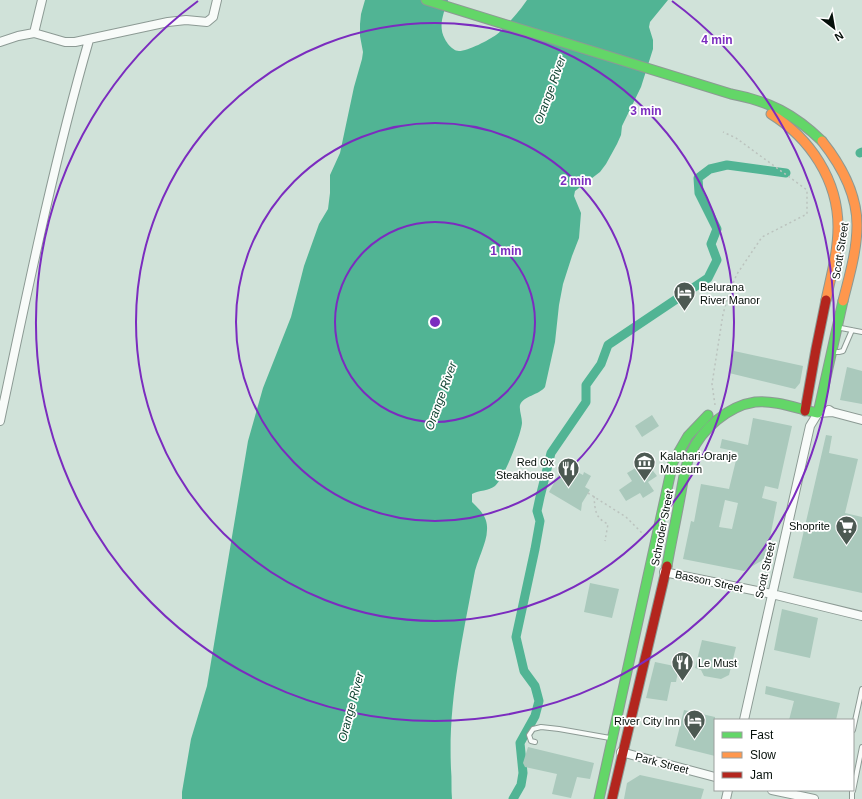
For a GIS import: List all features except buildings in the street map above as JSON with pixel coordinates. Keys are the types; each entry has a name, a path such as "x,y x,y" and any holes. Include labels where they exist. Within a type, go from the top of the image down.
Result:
{"highway":[{"path":"426,0 731,94 743,95 780,108 817,133 827,145 844,172 862,193"},
{"path":"731,94 740,100 769,112 798,134 810,148 822,168 835,203 850,218"},
{"path":"844,172 850,187 850,218"},
{"name":"Scott Street","path":"805,411 823,326 833,268 837,228 850,218 860,230 835,327 833,351 818,414"},
{"path":"837,228 860,230"},
{"path":"726,403 752,394 793,397 820,403"},
{"name":"Schroder Street","path":"612,799 666,572 686,466 691,451 706,430 728,414 747,404 756,402 773,403 818,414"},
{"name":"Schroder Street","path":"599,799 673,462 687,434 715,409"}],"street":[{"path":"34,33 42,0"},
{"path":"0,42 34,33 65,42 89,40 168,22 186,20 207,22 213,17 217,0"},
{"path":"0,421 62,137 89,40"},
{"path":"820,403 832,412 862,420"},
{"name":"Scott Street","path":"805,411 810,426"},
{"name":"Schroder Street","path":"818,414 832,412"},
{"name":"Scott Street","path":"744,719 810,426 818,414"},
{"name":"Basson Street","path":"650,569 772,594 862,616"},
{"name":"Park Street","path":"610,749 714,777"},
{"path":"777,791 814,799"}],"lane":[{"path":"835,327 862,332"},
{"path":"833,351 843,351 852,330"},
{"path":"854,725 862,689"},
{"path":"535,742 531,740 529,735 532,730 538,727 559,729 612,739"},
{"path":"854,781 862,747"}],"path":[{"path":"588,493 626,517 647,538"},
{"path":"594,496 596,513 600,521 608,524 605,541"}],"water":[{"name":"Orange River","path":"365,0 448,0 442,19 442,31 448,44 453,49 463,51 496,35 513,18 527,0 668,0 650,22 649,27 653,40 653,49 641,87 622,126 621,135 617,144 600,172 575,191 574,196 581,213 579,238 563,284 555,342 545,387 524,400 520,405 522,423 519,437 512,456 499,481 493,488 472,494 472,502 481,511 485,518 487,535 475,571 457,672 451,744 452,799 182,799 191,739 207,686 248,441 263,388 291,317 304,266 319,224 328,209 330,175 340,153 354,87 362,59 363,52 360,36 360,24"}],"waterway":[{"path":"513,799 521,785 523,773 520,743 535,716 539,701 535,686 524,671 516,637 540,521 537,511 551,453 586,402 586,385 601,364 608,345 708,278 717,260 711,244 717,229 699,193 698,178 710,169 727,165 786,173"}],"traffic: fast":[{"path":"426,0 731,94 757,100 791,116 822,141"},
{"path":"667,566 685,469 696,444 702,435 717,420 735,408 745,404 755,402 771,402 818,413 843,301"},
{"path":"599,799 673,462 688,436 708,415"}],"traffic: slow":[{"path":"771,114 798,135 809,148 819,162 833,193 837,210 838,236 834,264 826,300"},
{"path":"822,141 847,181 856,214 856,244 843,301"}],"traffic: jam":[{"path":"805,411 826,300"},
{"path":"612,799 667,566"}],"place":[{"name":"Belurana River Manor","path":"685,312"},
{"name":"Kalahari-Oranje Museum","path":"644,482"},
{"name":"Red Ox Steakhouse","path":"569,488"},
{"name":"Shoprite","path":"846,546"},
{"name":"Le Must","path":"682,682"},
{"name":"River City Inn","path":"695,740"}]}
